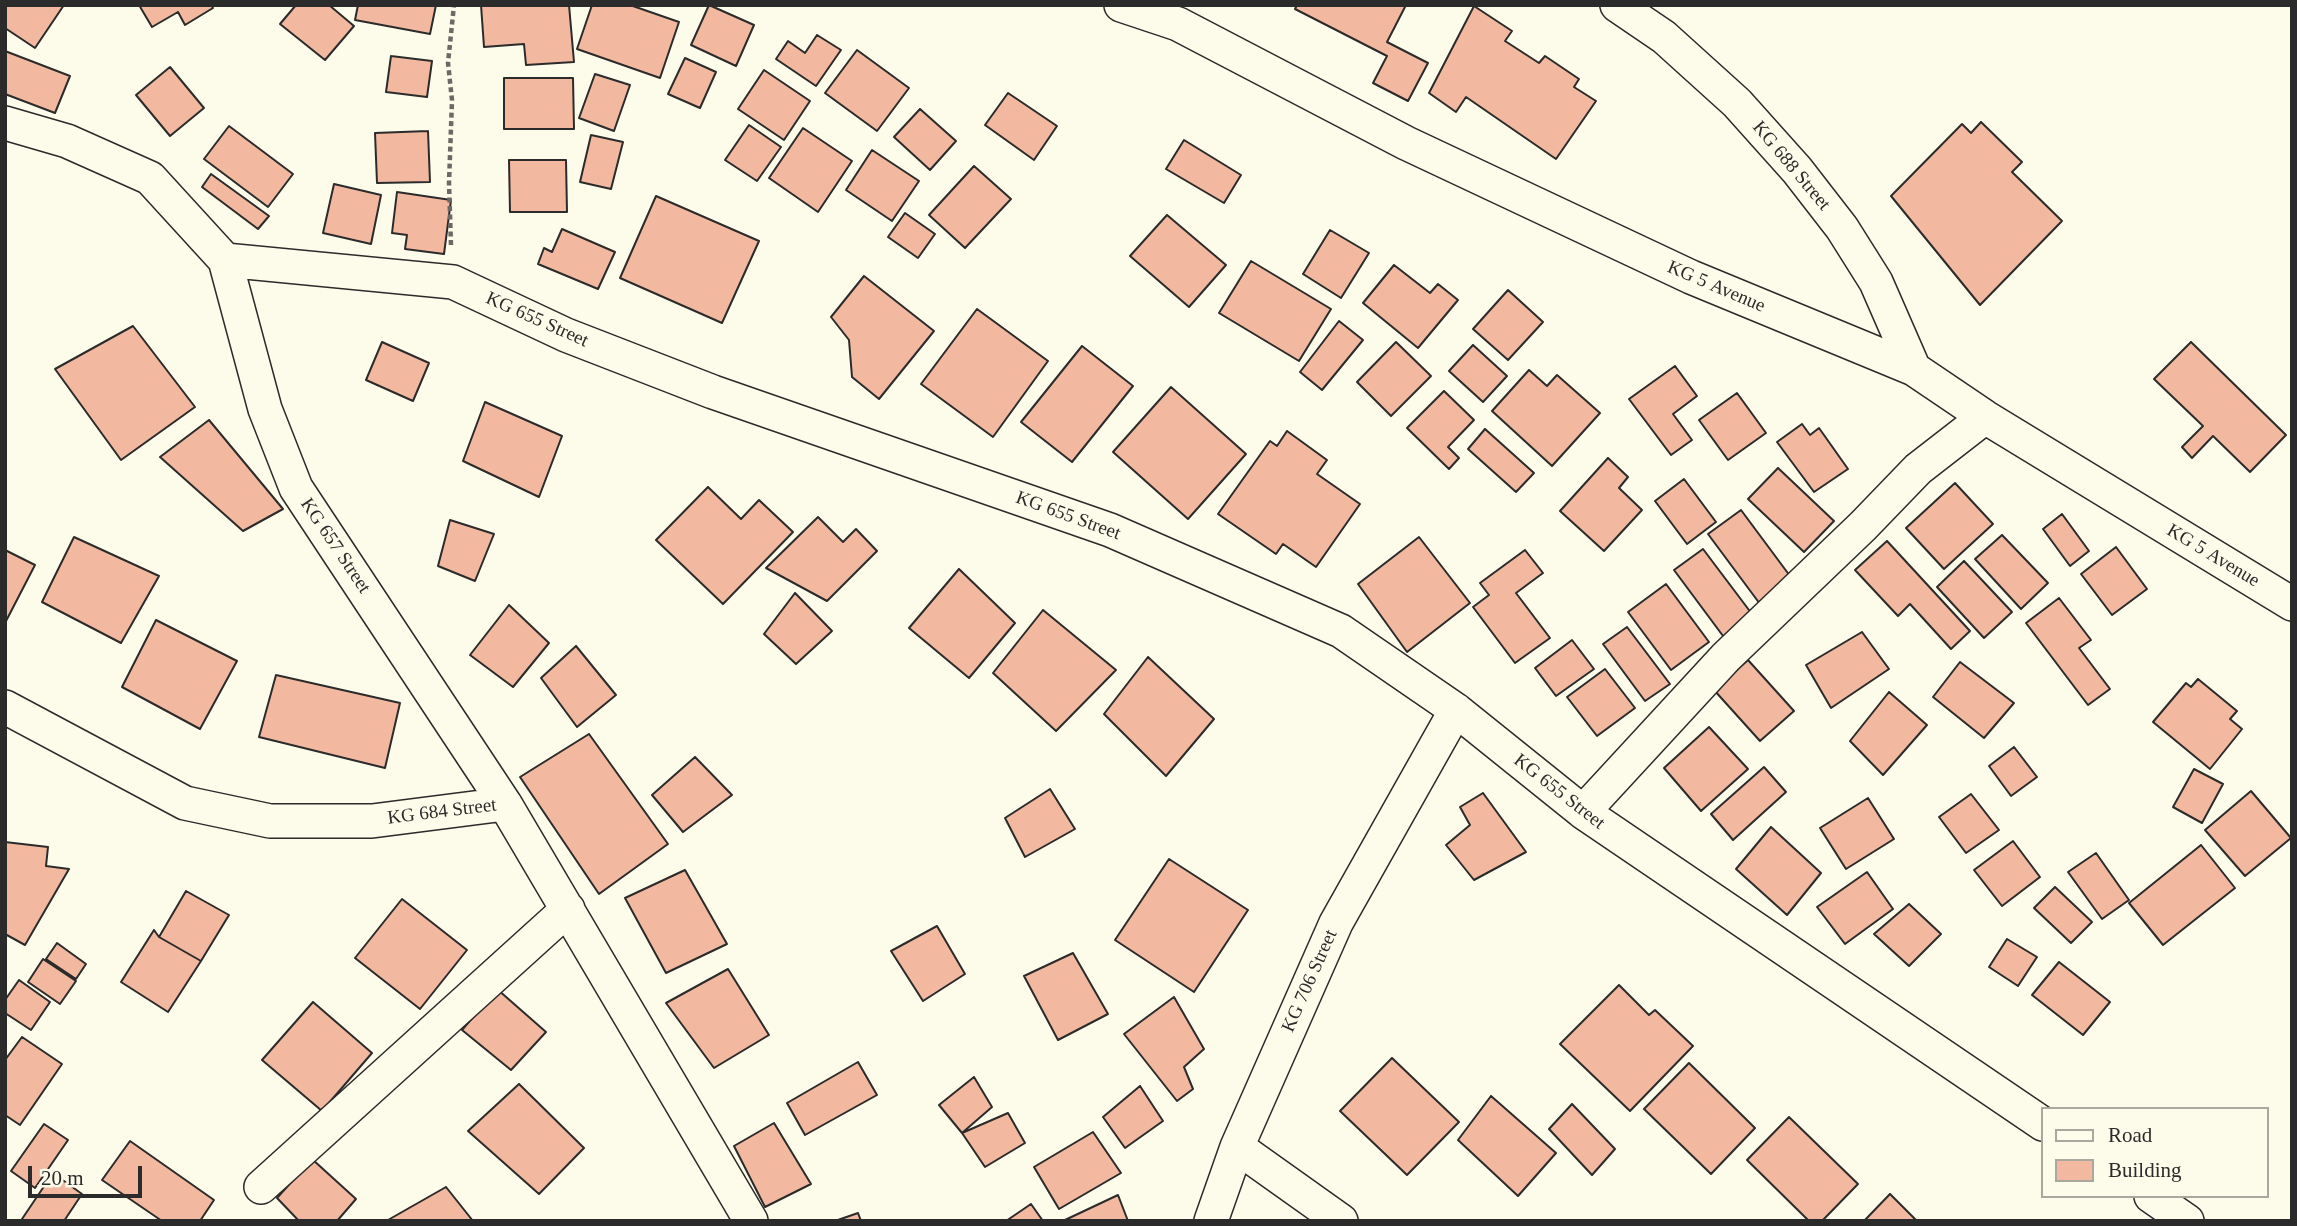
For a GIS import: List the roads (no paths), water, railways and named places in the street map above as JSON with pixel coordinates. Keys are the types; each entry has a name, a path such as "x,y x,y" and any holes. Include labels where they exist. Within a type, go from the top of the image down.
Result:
{"street":[{"name":"KG 5 Avenue","path":"1121,5 1178,24 1406,144 1691,277 1914,369 1985,417 2292,604"},
{"name":"KG 688 Street","path":"1617,5 1664,37 1737,103 1797,170 1842,228 1876,282 1914,369"},
{"path":"5,123 67,141 150,178 225,260"},
{"name":"KG 655 Street","path":"225,260 453,282 566,335 713,392 1110,530 1341,632 1456,710 1583,813 2042,1123"},
{"name":"KG 657 Street","path":"225,260 265,409 296,488 505,804"},
{"path":"1583,813 1726,657 1863,526 1918,469 1985,417"},
{"name":"KG 684 Street","path":"5,708 185,803 270,821 372,821 505,804 751,1221"},
{"name":"KG 706 Street","path":"1211,1221 1237,1147 1336,923 1456,710"},
{"path":"261,1186 568,909"},
{"path":"1237,1147 1341,1221"},
{"path":"2154,1198 2187,1221"}]}
